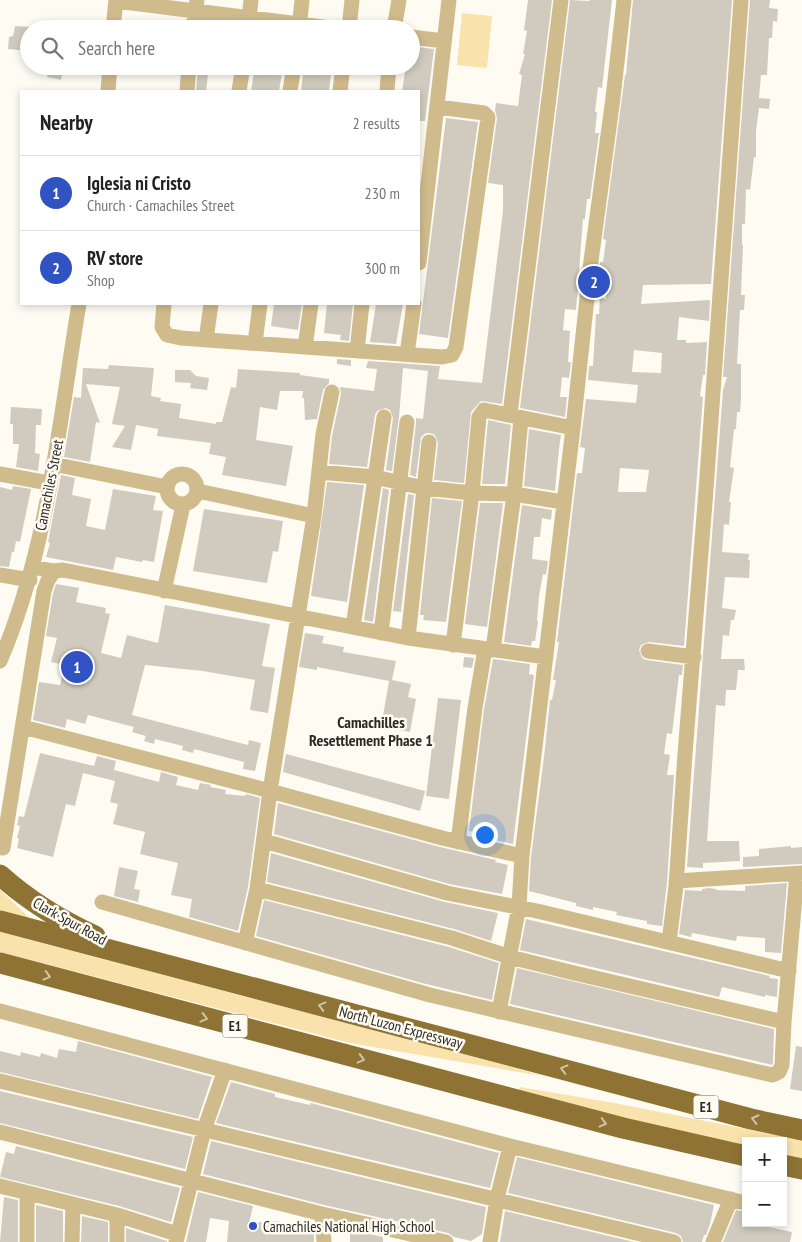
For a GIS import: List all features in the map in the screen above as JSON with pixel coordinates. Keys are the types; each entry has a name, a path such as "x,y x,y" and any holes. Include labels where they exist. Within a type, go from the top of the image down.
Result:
{"highway":[{"name":"Clark Spur Road","path":"0,875 38,906 54,916 145,960"},
{"name":"North Luzon Expressway","path":"0,921 752,1119 802,1130"},
{"name":"E1","path":"0,964 623,1128 742,1155"},
{"path":"787,1166 802,1169"}],"street":[{"path":"114,20 116,0 196,5 237,20"},
{"path":"248,20 251,0"},
{"path":"300,20 302,0"},
{"path":"350,20 352,0"},
{"path":"395,20 398,0"},
{"path":"420,251 449,0"},
{"path":"458,842 475,708 489,650 514,494 516,416 561,0"},
{"path":"499,1012 519,906 522,856 563,502 624,0"},
{"path":"669,942 676,881 694,657 741,0"},
{"path":"194,20 196,5"},
{"path":"420,38 444,41"},
{"path":"108,90 109,75"},
{"path":"186,90 188,75"},
{"path":"239,90 241,75"},
{"path":"290,90 293,75"},
{"path":"340,90 343,75"},
{"path":"386,90 388,75"},
{"path":"164,305 162,327 167,335 181,338 442,357 452,355 456,347 488,117 484,114 438,107"},
{"name":"Camachiles Street","path":"0,661 22,605 31,574 53,464 79,305"},
{"path":"206,340 211,305"},
{"path":"255,343 260,305"},
{"path":"305,347 311,305"},
{"path":"357,350 362,305"},
{"path":"408,354 414,305"},
{"path":"245,943 257,890 296,617 314,516 323,434 332,392"},
{"path":"453,645 472,494 479,417 484,410 573,428"},
{"path":"353,627 384,417"},
{"path":"380,633 407,422"},
{"path":"408,638 430,442"},
{"path":"53,464 167,487"},
{"path":"319,472 374,477 399,484 472,494 514,494 563,502"},
{"path":"0,474 49,483"},
{"path":"182,474 192,477 196,481 198,491 193,501 183,505 171,500 168,496 167,487 172,478 182,474"},
{"path":"198,491 314,516"},
{"path":"164,590 183,505"},
{"path":"0,575 63,570 380,633 546,657"},
{"path":"3,848 44,591 54,571"},
{"path":"648,651 694,657"},
{"path":"23,727 458,842 522,856"},
{"path":"264,840 431,889 519,906 789,971"},
{"path":"102,902 430,995 772,1075 779,1072 782,1065 784,1022 799,873 676,881"},
{"path":"257,890 452,938 510,957 784,1022"},
{"path":"0,1011 510,1146 738,1201 713,1242"},
{"path":"0,1186 117,1216 176,1238 204,1130 224,1070"},
{"path":"0,1081 674,1242"},
{"path":"0,1132 322,1214 403,1237 446,1242"},
{"path":"490,1242 497,1199 510,1146"},
{"path":"27,1193 27,1242"},
{"path":"72,1242 73,1205"},
{"path":"322,1214 324,1242"},
{"path":"117,1216 117,1242"}],"shaded area":[{"path":"462,13 492,16 487,68 457,65"},
{"path":"0,890 31,919 0,910"},
{"path":"0,932 542,1076 350,1043 0,952"},
{"path":"520,1087 614,1103 787,1137 742,1137 742,1150 518,1095"},
{"path":"787,1137 802,1140 802,1164 787,1161"}],"building":[{"path":"528,0 552,0 502,404 481,401 471,412 464,483 434,480 438,443 435,435 430,433 426,433 421,437 416,477 410,475 416,418 423,419 428,371 403,368 392,471 386,470 393,418 390,410 385,408 377,411 375,415 367,467 329,464 332,436 341,394 340,387 374,391 377,369 366,368 368,361 440,366 438,379 482,383 503,211 503,185 488,183 497,118 495,110 496,103 518,106 522,75 519,74 525,54 523,54 527,31 524,30"},
{"path":"570,0 612,0 602,88 598,87 595,112 597,112 595,133 599,133 590,199 587,199 585,219 583,219 576,310 565,309 563,330 570,331 568,362 571,362 569,378 562,377 560,397 567,397 565,417 520,408"},
{"path":"633,0 732,0 711,284 643,285 641,304 710,300 709,321 679,317 677,340 686,340 686,343 707,342 705,375 703,375 700,396 703,397 684,646 649,642 641,645 639,650 642,658 646,660 683,665 682,675 679,675 672,734 667,733 664,754 670,755 667,775 674,775 662,926 647,924 647,921 616,915 617,912 576,906 576,903 529,891 531,857 550,700 552,700 556,680 553,680 559,642 557,642 577,473 582,473 585,448 580,447 586,399 636,403 638,385 588,380 589,366 593,366 596,314 599,314 600,298 606,299 608,278 599,277 600,262 603,262 606,240 603,239 626,75","holes":["634,350 662,353 661,373 632,372","620,468 649,470 646,492 618,492"]},
{"path":"750,0 770,0 769,8 778,9 777,22 773,21 772,38 769,38 767,75 761,75 759,98 770,99 769,109 759,108 756,131 756,157 754,157 750,190 746,189 745,224 742,224 741,295 745,295 744,310 740,310 737,364 741,364 741,399 740,412 737,412 736,429 734,429 730,467 734,468 729,502 731,502 729,525 724,524 722,552 749,554 749,578 725,577 722,608 736,610 734,620 731,620 729,636 723,635 721,659 744,659 745,670 738,670 736,690 726,690 725,706 716,705 707,841 739,841 740,861 703,863 703,868 687,867 723,390 727,377 723,377"},
{"path":"15,26 20,26 20,50 8,49 9,37 13,36"},
{"path":"420,47 434,49 425,121 420,121 420,90 402,90 405,75 420,75"},
{"path":"47,75 62,75 61,80 47,77"},
{"path":"197,75 208,75 206,90 196,90"},
{"path":"254,75 282,75 279,90 251,90"},
{"path":"303,75 331,75 329,90 301,90"},
{"path":"446,118 478,122 448,338 419,334"},
{"path":"274,305 302,305 298,330 271,326"},
{"path":"327,305 353,305 349,341 340,340 341,335 324,333"},
{"path":"376,305 403,305 396,344 370,342"},
{"path":"337,359 351,360 351,366 337,364"},
{"path":"109,365 154,368 151,396 161,398 160,401 181,404 179,418 216,424 216,422 222,422 231,387 236,388 238,369 300,373 300,375 329,379 329,383 323,390 317,419 305,420 303,391 280,391 277,410 260,407 256,440 293,446 286,486 222,475 226,457 209,454 211,443 157,436 158,429 136,425 131,450 112,447 125,426 112,424 120,387 86,384 100,423 96,422 90,462 64,457 74,397 81,398 83,368 108,369"},
{"path":"175,370 190,370 196,376 209,378 207,390 190,388 191,383 175,382"},
{"path":"11,407 42,409 41,425 36,425 35,453 40,454 38,471 16,467 19,444 13,444 13,424 10,424"},
{"path":"488,420 511,425 505,484 482,484"},
{"path":"529,429 561,435 555,491 524,486"},
{"path":"61,475 75,478 72,495 91,499 86,526 105,530 113,489 156,496 153,510 163,511 154,562 143,560 142,562 116,557 113,570 46,557"},
{"path":"327,482 364,485 347,602 311,596"},
{"path":"13,486 31,489 20,542 16,541 9,567 0,566 0,487 12,490"},
{"path":"383,488 389,490 373,622 364,620"},
{"path":"408,494 414,495 401,612 393,611"},
{"path":"432,498 462,501 446,622 423,620 424,615 420,615"},
{"path":"480,503 503,503 487,627 465,624"},
{"path":"522,505 552,510 551,520 542,518 540,537 534,537 532,559 548,561 546,575 543,574 539,596 535,641 532,641 531,646 504,642"},
{"path":"204,509 283,521 278,552 273,551 267,583 193,571"},
{"path":"56,584 79,588 76,602 106,608 105,613 110,614 101,653 121,658 127,635 158,643 165,605 270,624 262,666 275,668 268,713 250,710 255,680 203,671 145,665 132,715 248,745 249,740 261,743 255,771 243,769 244,762 194,749 193,753 182,750 183,746 155,739 154,744 144,741 146,736 132,732 134,727 88,715 85,724 67,719 65,728 33,720 39,682 60,685 65,665 51,662 57,638 46,636"},
{"path":"305,633 324,636 322,643 344,647 343,652 396,661 392,680 411,684 408,697 416,699 410,732 381,727 389,681 317,667 317,670 299,667"},
{"path":"464,657 474,658 472,668 463,667"},
{"path":"493,659 530,664 529,674 534,675 513,844 490,839 491,834 469,831 484,709"},
{"path":"438,698 461,700 449,799 426,796"},
{"path":"40,753 94,766 97,756 116,761 114,770 159,782 161,772 178,777 176,785 198,790 200,783 226,790 225,794 245,796 246,794 260,798 248,887 238,931 189,917 192,899 171,895 178,863 140,854 145,832 113,824 118,804 110,802 115,781 83,773 75,806 66,804 53,857 17,848 20,826 17,825 19,816 24,817"},
{"path":"286,754 425,791 420,811 283,772"},
{"path":"278,803 440,847 496,860 495,862 508,865 502,894 449,884 274,834"},
{"path":"791,846 791,848 802,847 802,864 743,867 743,857 759,856 759,849"},
{"path":"271,853 445,902 498,913 491,941 454,929 267,882"},
{"path":"119,867 138,871 134,889 140,890 138,902 114,896"},
{"path":"787,883 781,953 765,952 765,938 737,936 736,941 692,933 691,937 679,934 685,890 702,891 702,889 709,888 745,891 745,886"},
{"path":"264,900 449,947 499,963 492,1000 422,983 256,936"},
{"path":"526,919 770,976 769,978 778,979 777,997 765,995 765,997 722,987 719,997 520,950"},
{"path":"517,968 774,1029 773,1063 772,1065 510,1004"},
{"path":"78,1041 212,1077 198,1119 0,1072 0,1051 20,1056 21,1052 40,1057 41,1053 57,1058 59,1049 76,1052"},
{"path":"796,1046 802,1047 802,1091 790,1089"},
{"path":"231,1082 275,1094 275,1097 310,1105 311,1103 499,1153 490,1188 216,1123"},
{"path":"0,1091 193,1137 185,1169 0,1123"},
{"path":"211,1141 486,1207 482,1234 471,1241 454,1237 448,1233 324,1205 203,1174"},
{"path":"16,1146 180,1188 171,1222 119,1206 0,1177 6,1152 14,1154"},
{"path":"517,1157 714,1205 706,1235 704,1235 702,1242 683,1242 681,1236 676,1233 508,1193"},
{"path":"198,1192 253,1206 249,1223 279,1221 279,1225 302,1224 302,1231 314,1230 314,1242 227,1242 229,1221 210,1218 206,1242 186,1242"},
{"path":"4,1197 18,1200 18,1242 0,1242"},
{"path":"36,1205 63,1211 63,1242 36,1242"},
{"path":"736,1210 742,1211 742,1227 769,1227 792,1232 790,1242 723,1242"},
{"path":"505,1211 634,1242 500,1242"},
{"path":"82,1216 108,1222 108,1242 81,1242"},
{"path":"126,1228 167,1241 167,1242 126,1242"},
{"path":"350,1230 383,1237 383,1242 350,1242"}],"place":[{"name":"RV store","path":"594,282"},
{"name":"Iglesia ni Cristo","path":"77,667"},
{"name":"Camachiles National High School","path":"253,1226"}],"district":[{"name":"Camachilles Resettlement Phase 1","path":"371,731"}]}
